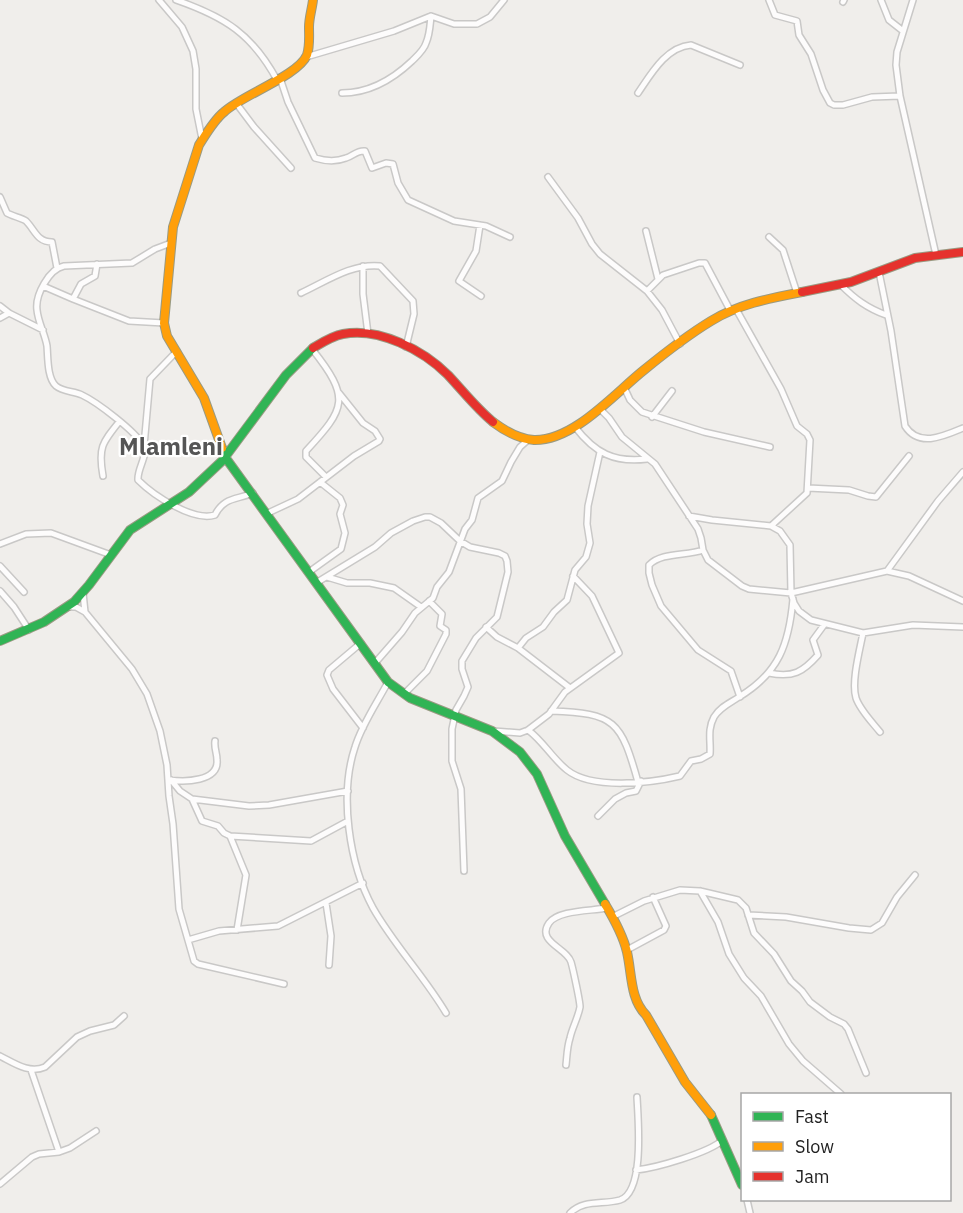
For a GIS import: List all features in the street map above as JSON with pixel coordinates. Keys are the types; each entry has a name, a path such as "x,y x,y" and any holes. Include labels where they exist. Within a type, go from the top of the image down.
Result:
{"street":[{"path":"159,0 182,27 193,51 196,69 196,109 202,140"},
{"path":"176,0 213,14 235,28 258,49 279,79 315,158 333,161 365,151 372,168 386,163 393,164 398,183 408,200 454,221 480,225 510,237"},
{"path":"313,0 306,57 279,79 236,103 216,120 202,140 184,189 171,243 165,296 164,323 167,336 204,398 225,456 268,513 344,624 361,643 388,682 404,694 454,717 492,731 520,733 528,730 551,711 565,692 620,653 592,596 573,576"},
{"path":"306,57 394,31 431,16 454,24 477,24 490,17 504,0"},
{"path":"769,0 775,15 797,21 799,35 811,54 823,90 830,103 843,105 872,97 900,96"},
{"path":"881,0 889,20 903,31"},
{"path":"913,0 896,64 900,96 936,255"},
{"path":"342,93 367,90 390,80 401,71 426,45 431,16"},
{"path":"638,93 675,48 691,45 740,65"},
{"path":"236,103 291,168"},
{"path":"548,177 578,218 591,244 600,254 647,291 662,309 680,344"},
{"path":"0,197 7,213 26,220 39,239 53,243 57,268"},
{"path":"480,225 476,251 459,281 481,296"},
{"path":"646,231 658,279"},
{"path":"769,237 783,250 796,293"},
{"path":"144,446 136,436 81,394 56,386 52,378 37,309 43,286 57,268 132,263 155,249 171,243"},
{"path":"0,641 28,630 68,607 83,593 122,539 138,523 172,504 193,488 225,456 281,382 312,349 332,337 360,332 406,347 435,363 492,423 529,439 542,440 555,437 575,427 712,320 733,310 770,299 841,285 909,260 963,252"},
{"path":"647,291 658,279 669,273 705,263 781,388 797,426 810,440 808,488 803,498 771,526"},
{"path":"73,299 81,284 94,278 97,264"},
{"path":"363,266 363,294 368,334"},
{"path":"301,292 363,266 380,266 413,301 414,314 406,347"},
{"path":"879,272 905,426 915,436 934,438 943,437 963,428"},
{"path":"841,285 860,303 886,315"},
{"path":"43,286 129,321 164,323"},
{"path":"0,306 43,330"},
{"path":"0,318 9,313"},
{"path":"268,513 297,499 380,439 375,431 363,423 339,393 323,363 312,349"},
{"path":"177,351 150,379 145,452 138,472 138,480 172,504 192,514 212,517 226,501 253,493"},
{"path":"624,387 638,410 652,417 770,447"},
{"path":"652,417 672,391"},
{"path":"327,477 306,456 306,451 334,417 340,405 339,393"},
{"path":"600,409 622,437 659,470 701,538 703,550 711,563 742,586 792,596 887,572 909,576 963,601"},
{"path":"103,476 100,453 102,445 119,422"},
{"path":"575,427 590,445 600,452 617,458 647,459"},
{"path":"375,663 394,643 410,620 429,602 449,572 465,529 472,520 478,498 501,481 520,447 529,439"},
{"path":"518,648 526,638 543,627 567,600 575,570 586,557 589,548 588,506 600,452"},
{"path":"808,488 849,490 876,497 909,456"},
{"path":"887,572 938,501 963,472"},
{"path":"309,572 341,549 345,533 340,514 343,505 340,498 320,482"},
{"path":"528,730 543,742 567,770 575,775 614,783 680,776 691,761 710,754 709,736 714,717 727,704 740,697 769,673 783,652 792,596 790,545 784,535 771,526 688,516"},
{"path":"316,583 348,561 375,547 391,533 425,517 441,523 460,541 475,549 505,556 508,572 497,617 476,638 462,662 468,687 454,717 451,752 461,789 464,872"},
{"path":"0,544 26,534 51,533 111,555"},
{"path":"703,550 688,555 657,559 649,565 649,573 661,606 698,650 731,671 740,697"},
{"path":"0,566 24,592"},
{"path":"327,577 394,588 422,607"},
{"path":"0,591 14,607 28,630"},
{"path":"83,593 85,612"},
{"path":"792,596 795,607 804,616 824,625 863,633 906,625 963,627"},
{"path":"404,694 427,671 446,634 446,630 440,626 442,614 429,602"},
{"path":"68,607 76,607 85,612 132,669 147,694 162,739 170,780 178,903 193,958 198,964 284,984"},
{"path":"769,673 795,674 802,670 818,655 813,640 824,625"},
{"path":"486,627 497,637 518,648 570,688"},
{"path":"863,633 855,679 855,696 859,705 880,732"},
{"path":"361,643 329,670 327,675 333,689 363,728"},
{"path":"388,682 363,728 351,760 348,790 350,834 363,883 373,908 400,950 432,990 446,1013"},
{"path":"551,711 581,712 605,718 621,735 630,750 640,782 636,791 615,799 598,816"},
{"path":"492,731 520,752 537,774 564,836 612,917 627,950 633,990 638,1006 646,1015 685,1082 712,1116 741,1183"},
{"path":"170,780 186,781 209,775 217,762 215,741"},
{"path":"170,780 192,799 260,805 348,790"},
{"path":"192,799 202,821 218,826 230,836 309,841 348,821"},
{"path":"230,836 246,875 237,930"},
{"path":"748,915 786,917 871,930 882,923 897,897 915,875"},
{"path":"188,940 206,934 278,926 363,883"},
{"path":"612,917 653,897 680,890 700,891 743,903 754,933 774,954 791,981 810,1002 848,1029 866,1073"},
{"path":"700,891 718,922 729,954 744,978 765,1002 789,1044 802,1061 839,1093"},
{"path":"627,950 664,930 666,926 653,897"},
{"path":"326,903 331,936 329,965"},
{"path":"566,1065 569,1039 580,1003 570,958 562,950 552,945 547,935 548,925 550,921 567,913 606,908"},
{"path":"0,1056 31,1070 37,1070 45,1067 82,1034 114,1025 124,1016"},
{"path":"31,1070 59,1152"},
{"path":"570,1213 582,1205 620,1200 627,1196 633,1186 638,1143 637,1097"},
{"path":"0,1184 33,1157 39,1154 59,1152 96,1131"},
{"path":"636,1170 656,1167 707,1150 723,1140"}],"traffic: fast":[{"path":"0,641 44,622 74,602 130,530 189,492 222,461 286,375 313,348"},
{"path":"222,448 225,457 388,682 410,698 492,731 520,752 537,774 565,836 605,904"},
{"path":"711,1115 741,1183"}],"traffic: slow":[{"path":"222,448 204,398 167,336 164,323 173,227 199,145 220,115 282,78 302,63 307,55 309,20 313,0"},
{"path":"493,422 512,434 534,440 564,433 593,414 685,338 721,315 767,299 802,292"},
{"path":"605,904 618,927 625,946 637,1002 685,1082 711,1115"}],"traffic: jam":[{"path":"802,292 851,282 915,258 963,252"},
{"path":"313,348 335,336 357,333 371,334 400,342 438,366 493,422"}],"district":[{"name":"Mlamleni","path":"171,446"}]}
